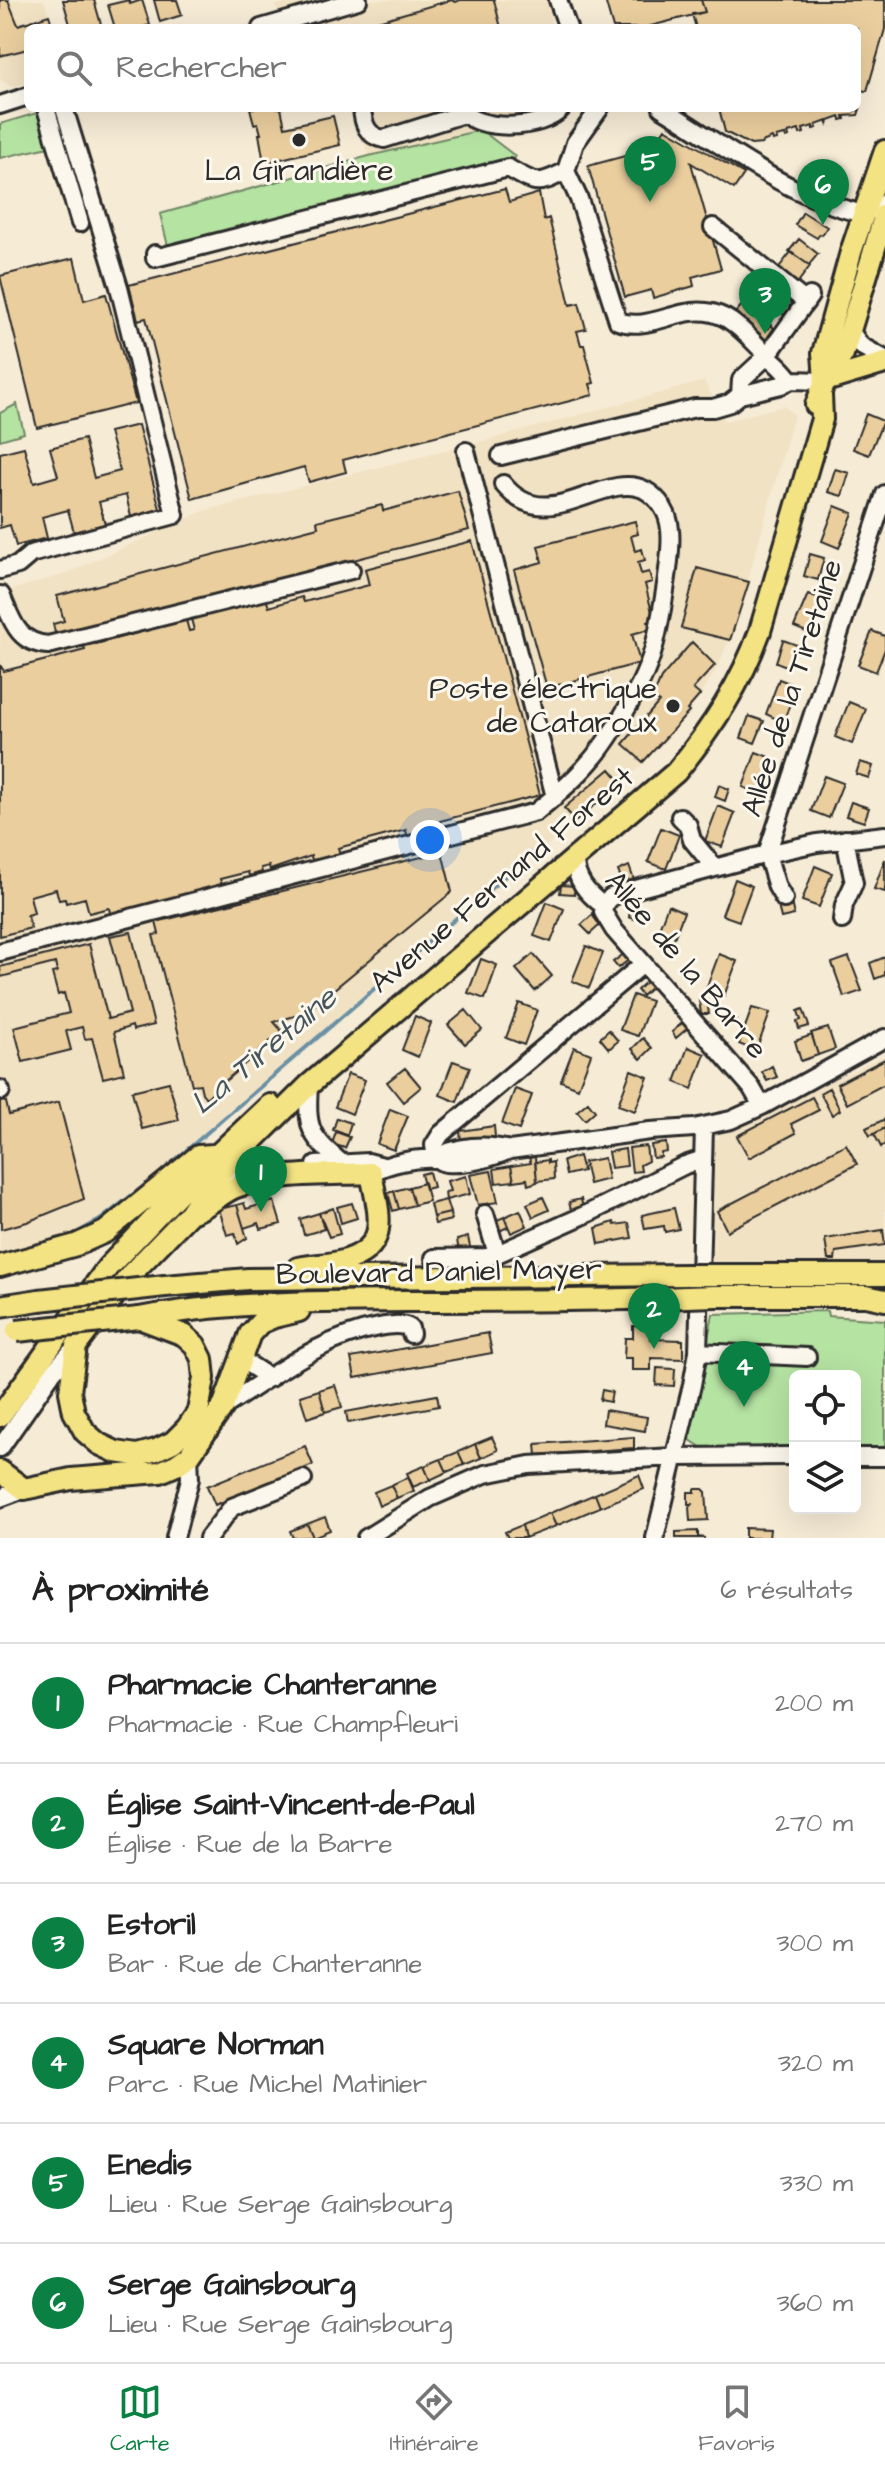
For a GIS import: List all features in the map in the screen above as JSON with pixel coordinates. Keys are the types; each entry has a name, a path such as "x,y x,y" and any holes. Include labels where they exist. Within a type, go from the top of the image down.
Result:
{"main road":[{"path":"823,388 843,354 874,244 875,214 885,151"},
{"path":"823,388 823,353 875,214"},
{"path":"823,388 885,361"},
{"name":"Avenue Fernand Forest","path":"190,1213 209,1184 309,1085 676,772 703,739 726,705 760,631 822,419 823,388"},
{"name":"Avenue Fernand Forest","path":"0,1416 108,1267 217,1155 341,1039 664,766 693,732 717,696 739,653 808,419 823,388"},
{"path":"0,1266 76,1245 105,1232 198,1156 217,1155"},
{"path":"9,1333 139,1318 184,1335 195,1345 202,1359 203,1395 198,1412 173,1442 156,1450 137,1455 116,1452 99,1444 85,1432 74,1412 70,1392 76,1346 131,1274 190,1213 205,1208 236,1187 345,1169 377,1169 377,1239 365,1253 341,1262 248,1279"},
{"name":"Boulevard Daniel Mayer","path":"0,1306 248,1279 885,1275"},
{"name":"Boulevard Daniel Mayer","path":"139,1318 180,1310 307,1300 866,1296 885,1300"},
{"path":"0,1471 24,1489 71,1479 160,1472 189,1456 223,1407 240,1355 250,1334 260,1323 333,1302"}],"street":[{"path":"275,24 358,0"},
{"path":"558,0 567,24"},
{"path":"0,105 24,97"},
{"path":"47,112 80,223"},
{"path":"0,570 18,565 31,554 175,515 119,287 65,112"},
{"path":"363,112 368,133 384,139 458,112"},
{"path":"462,112 479,123 513,126 538,121 559,112"},
{"path":"597,112 575,143 566,171 579,199 618,321 633,326 689,312 711,311 729,319 785,370 791,380"},
{"path":"669,112 799,190 833,206 875,214 885,203"},
{"path":"155,254 155,258 508,168 534,183 543,183 566,171"},
{"path":"713,227 808,299 767,356 741,380 738,396"},
{"path":"849,329 861,346 885,361"},
{"path":"501,456 695,408 713,408 730,403 738,396 791,380 823,388"},
{"path":"466,451 555,797"},
{"path":"0,952 536,812 578,776 607,741 631,701 651,656 661,608 670,530 663,507 655,496 641,488 625,487 550,505 532,505 514,497 503,484"},
{"name":"Allée de la Tiretaine","path":"767,854 877,542 885,494"},
{"path":"1,595 17,631 36,644 48,645 351,570"},
{"path":"680,817 688,825 692,840 715,868"},
{"path":"604,906 611,897 625,892 767,854 845,839 885,835"},
{"path":"842,920 844,905 854,883 845,839"},
{"path":"767,854 784,899"},
{"name":"Allée de la Barre","path":"574,858 577,878 604,906 607,920 751,1087 762,1106"},
{"path":"436,1159 434,1145 441,1134 643,964"},
{"path":"377,1169 436,1159 446,1163 466,1161 493,1157 510,1150 704,1127 731,1120 762,1106 885,1038"},
{"path":"309,1085 307,1110 311,1130 322,1148 345,1169"},
{"path":"655,1538 698,1352 704,1127"},
{"path":"434,1258 497,1254 703,1159"},
{"path":"178,1194 229,1177 259,1172 345,1169"},
{"path":"485,1214 497,1254"},
{"path":"223,1407 328,1341 357,1331 405,1325 410,1328 411,1334"},
{"path":"0,1448 53,1372 76,1346"},
{"path":"698,1352 807,1357"},
{"path":"240,1355 270,1378"},
{"path":"175,1538 191,1471 189,1456"},
{"path":"366,1538 430,1498 485,1474 529,1465 674,1457 789,1456"},
{"path":"861,1457 885,1457"},
{"path":"160,1472 174,1478 186,1491"},
{"path":"208,1538 232,1507 303,1479"},
{"path":"0,1498 24,1489"}],"shaded area":[{"path":"0,0 44,0 52,24 24,24 24,83 11,87 0,79"},
{"path":"293,0 549,0 551,24 289,24 274,6"},
{"path":"352,112 554,112 553,113 369,156"},
{"path":"704,381 725,421 784,406 794,415 734,630 716,670 683,721 640,767 107,1217 87,1231 0,1260 0,593 65,574 204,511 491,439"},
{"path":"885,1055 885,1263 713,1261 714,1144 719,1136"}],"green space":[{"path":"40,112 49,147 0,158 0,124"},
{"path":"481,130 515,156 511,162 495,162 169,250 160,214 369,156"},
{"path":"17,404 24,433 0,440 0,413"},
{"path":"827,1311 828,1316 885,1320 885,1448 861,1448 861,1370 789,1370 789,1447 701,1447 687,1438 713,1314"}],"building":[{"path":"0,0 8,0 18,25 49,15 52,24 24,24 24,50 0,56"},
{"path":"63,0 94,0 101,24 70,24"},
{"path":"142,0 150,24 114,24 108,5"},
{"path":"154,0 177,0 182,15 160,22"},
{"path":"451,0 494,0 500,24 367,24"},
{"path":"605,0 701,0 705,12 658,24 612,24"},
{"path":"701,0 885,0 885,29 867,91 861,90 861,24 695,24 692,14 705,12"},
{"name":"La Girandière","path":"251,112 282,112 285,127 333,116 340,145 264,163 261,134 258,123 254,124"},
{"path":"720,112 859,112 858,115 844,116 845,119 841,120 840,117 828,124 827,121 816,125 817,128 803,129 804,133 800,134 799,130 788,133 789,137 776,137 777,140 773,141 772,138 762,144 751,145 725,132"},
{"path":"665,128 744,174 734,189 691,163 721,269 692,277 694,286 653,298 651,290 625,297 588,166 651,149"},
{"path":"505,189 509,202 539,193 544,220 549,218 570,305 579,303 586,329 577,331 594,383 590,384 593,395 343,460 346,472 309,482 304,467 192,499 146,318 138,320 129,285"},
{"path":"803,212 827,227 822,235 817,238 795,225"},
{"path":"799,239 818,254 809,265 789,251"},
{"path":"791,252 810,266 796,285 777,270"},
{"path":"74,258 84,300 106,294 136,403 37,428 0,276"},
{"path":"776,295 790,306 784,315 770,303"},
{"path":"743,304 756,315 765,304 773,311 763,324 768,329 771,325 774,328 765,341 735,313"},
{"path":"866,414 883,421 869,455 853,449"},
{"path":"138,425 160,509 131,517 126,495 99,502 105,524 74,532 68,510 42,517 47,538 16,546 10,525 0,528 0,453 24,447 34,483 58,476 50,448 84,439 94,478 120,471 109,432"},
{"path":"835,469 849,473 842,496 828,492"},
{"path":"458,491 469,530 56,637 53,624 64,621 57,596 318,527 317,521 382,505 383,511"},
{"path":"835,506 853,513 839,548 822,541"},
{"path":"635,521 638,534 631,536 635,551 642,549 645,560 638,562 641,574 649,572 652,582 645,584 654,620 648,622 650,629 632,634 640,663 547,688 514,570 542,562 538,546"},
{"path":"472,541 540,795 440,821 442,829 408,838 406,830 338,848 340,854 312,860 311,856 270,870 269,866 261,868 262,872 249,876 248,872 220,879 223,888 111,917 109,908 89,913 85,898 66,903 65,899 59,900 56,889 30,896 34,913 27,915 31,928 0,936 0,665 4,671 85,650 83,643 95,640 96,644 186,620 189,631 194,630 191,619 266,599 269,607 302,597 304,602 369,585 365,569"},
{"path":"810,554 824,558 818,580 804,576"},
{"path":"697,568 749,582 730,640 681,628"},
{"path":"808,594 825,600 811,634 794,627"},
{"path":"872,631 885,636 885,649 876,672 858,665"},
{"path":"783,640 797,645 789,667 776,662"},
{"name":"Poste électrique de Cataroux","path":"692,642 715,665 693,689 700,695 687,710 689,712 643,762 623,744 659,702 653,697 661,678"},
{"path":"779,679 797,686 783,722 766,714"},
{"path":"849,702 866,709 852,744 835,737"},
{"path":"749,716 764,721 755,743 741,738"},
{"path":"756,752 774,759 761,795 743,787"},
{"path":"860,762 873,766 869,778 856,774"},
{"path":"610,769 621,782 576,821 564,808"},
{"path":"824,776 843,783 829,818 811,811"},
{"path":"719,785 729,789 725,801 715,797"},
{"path":"851,802 869,808 864,822 846,816"},
{"path":"718,806 735,813 722,847 705,841"},
{"path":"661,828 679,835 666,869 648,862"},
{"path":"442,852 452,892 305,1013 274,1022 282,1031 206,1098 200,1084 192,1085 153,935 159,934 156,922"},
{"path":"885,859 885,892 874,889"},
{"path":"629,866 634,880 624,885 618,871"},
{"path":"815,866 832,873 819,907 802,901"},
{"path":"735,879 752,886 739,921 722,915"},
{"path":"561,885 575,886 574,894 560,893"},
{"path":"547,902 564,909 551,942 534,936"},
{"path":"791,903 794,915 781,918 778,906"},
{"path":"631,905 647,909 643,922 629,917"},
{"path":"668,905 684,912 671,946 655,939"},
{"path":"592,915 600,925 590,934 581,925"},
{"path":"131,932 154,1025 133,1030 132,1026 114,1032 124,1073 103,1078 92,1038 85,1039 82,1027 66,1031 71,1050 23,1062 14,1027 69,1013 64,993 58,995 52,973 57,972 55,963 1,977 0,967 89,944 108,1019 130,1013 110,936"},
{"path":"586,946 603,953 589,988 572,981"},
{"path":"625,953 630,959 618,968 613,962"},
{"path":"533,954 552,976 535,991 516,969"},
{"path":"719,954 737,961 724,996 706,989"},
{"path":"849,957 862,991 844,997 832,963"},
{"path":"885,957 885,975 875,979 870,963"},
{"path":"481,959 497,965 485,999 468,993"},
{"path":"648,980 653,986 642,996 637,990"},
{"path":"633,995 651,1001 638,1036 620,1030"},
{"path":"699,1000 707,1000 709,1014 701,1014"},
{"path":"519,1003 537,1010 524,1045 506,1038"},
{"path":"752,1008 770,1013 756,1051 739,1044"},
{"path":"803,1009 809,1026 799,1029 797,1021 801,1020 798,1011"},
{"path":"466,1010 482,1030 465,1044 448,1025"},
{"path":"415,1016 431,1023 418,1057 402,1050"},
{"path":"721,1017 737,1019 736,1025 721,1024"},
{"path":"683,1022 689,1027 676,1038 672,1032"},
{"path":"828,1028 835,1049 818,1055 811,1033"},
{"path":"609,1030 618,1041 609,1049 600,1038"},
{"path":"812,1035 818,1055 801,1061 795,1041"},
{"path":"643,1038 652,1048 641,1059 632,1049"},
{"path":"574,1047 591,1054 578,1088 561,1081"},
{"path":"688,1047 705,1054 692,1089 675,1082"},
{"path":"885,1059 885,1084 847,1104 837,1084"},
{"path":"453,1061 470,1067 457,1102 440,1095"},
{"path":"772,1066 777,1077 767,1081 762,1072"},
{"path":"405,1068 421,1087 403,1102 387,1082"},
{"path":"631,1070 648,1077 635,1111 618,1105"},
{"path":"348,1074 365,1080 352,1114 335,1107"},
{"path":"169,1082 179,1120 142,1129 132,1091"},
{"path":"829,1088 840,1110 832,1115 820,1093"},
{"path":"515,1089 532,1095 519,1130 502,1124"},
{"path":"812,1097 819,1110 791,1124 796,1133 749,1158 737,1136"},
{"path":"0,1101 6,1102 9,1115 59,1102 84,1199 1,1229"},
{"path":"588,1102 595,1111 585,1120 577,1111"},
{"path":"390,1109 408,1116 394,1150 377,1144"},
{"path":"337,1118 351,1123 347,1135 333,1130"},
{"path":"885,1119 885,1128 870,1136 866,1128"},
{"path":"494,1126 495,1137 461,1142 460,1131"},
{"path":"885,1128 885,1144 881,1147 874,1134"},
{"path":"336,1132 350,1137 345,1148 332,1144"},
{"path":"666,1143 667,1152 653,1158 651,1145"},
{"path":"846,1144 857,1164 727,1231 717,1211"},
{"path":"646,1146 648,1161 640,1165 641,1171 632,1172 629,1148"},
{"path":"625,1149 627,1166 611,1168 608,1152"},
{"path":"579,1156 583,1171 566,1175 563,1161"},
{"path":"535,1157 537,1182 528,1185 527,1179 514,1181 511,1166 531,1163 529,1158"},
{"path":"604,1158 608,1179 589,1184 584,1162"},
{"path":"548,1160 548,1163 553,1162 554,1179 537,1181 535,1162"},
{"path":"511,1166 514,1181 496,1183 494,1169"},
{"path":"491,1171 498,1202 478,1205 470,1175"},
{"path":"429,1172 433,1187 425,1189 421,1174"},
{"path":"466,1176 470,1194 446,1200 445,1192 450,1191 447,1181"},
{"path":"424,1183 429,1201 414,1205 409,1187"},
{"path":"409,1187 414,1205 399,1209 394,1191"},
{"path":"394,1191 399,1209 393,1211 388,1193"},
{"path":"543,1197 549,1210 533,1217 527,1204"},
{"path":"581,1199 583,1209 572,1214 569,1202"},
{"path":"446,1200 450,1213 433,1217 430,1204"},
{"path":"274,1201 281,1224 261,1229 259,1223 244,1228 237,1205 244,1203 246,1209"},
{"path":"352,1203 357,1218 341,1223 337,1207"},
{"path":"237,1205 247,1238 238,1244 235,1233 227,1235 219,1209"},
{"path":"333,1208 340,1234 329,1237 319,1213"},
{"path":"674,1208 679,1229 665,1232 664,1226 645,1229 642,1215"},
{"path":"520,1210 527,1226 511,1233 504,1217"},
{"path":"319,1213 324,1229 304,1235 300,1219"},
{"path":"450,1213 451,1220 435,1224 433,1217"},
{"path":"504,1217 508,1227 495,1233 490,1223"},
{"path":"614,1222 615,1225 629,1223 632,1238 599,1244 596,1228"},
{"path":"883,1230 885,1245 836,1252 835,1260 828,1260 825,1239"},
{"path":"468,1237 471,1252 459,1252 457,1240"},
{"path":"633,1326 651,1326 651,1339 683,1340 683,1359 651,1358 651,1370 632,1370 632,1358 624,1358 625,1338 633,1338"},
{"path":"488,1333 492,1353 355,1378 351,1358"},
{"path":"657,1368 675,1369 674,1386 656,1385"},
{"path":"335,1385 342,1407 325,1412 319,1390"},
{"path":"319,1390 325,1412 307,1418 300,1396"},
{"path":"602,1390 612,1392 610,1402 600,1400"},
{"path":"437,1395 439,1406 348,1423 346,1412"},
{"path":"605,1410 647,1417 645,1431 603,1424"},
{"path":"492,1437 498,1450 481,1458 475,1444"},
{"path":"634,1437 634,1448 537,1455 536,1444"},
{"path":"475,1444 481,1458 464,1465 458,1452"},
{"path":"305,1446 313,1465 215,1505 207,1486"},
{"path":"458,1452 464,1465 447,1472 441,1459"},
{"path":"441,1459 447,1472 430,1480 424,1466"},
{"path":"424,1466 430,1480 413,1487 407,1473"},
{"path":"639,1475 644,1489 600,1507 595,1494"},
{"path":"408,1477 414,1491 397,1498 391,1485"},
{"path":"391,1485 397,1498 379,1506 374,1492"},
{"path":"695,1489 706,1492 708,1520 690,1521 689,1507 692,1504 688,1504 688,1492 695,1492"},
{"path":"595,1494 600,1507 556,1526 550,1513"},
{"path":"550,1513 556,1526 525,1538 522,1525"},
{"path":"325,1517 330,1530 313,1537 307,1524"},
{"path":"307,1524 313,1537 293,1538 290,1531"},
{"path":"522,1525 525,1538 508,1538 505,1532"},
{"path":"745,1528 770,1529 769,1538 745,1538"},
{"path":"698,1531 698,1537 705,1538 676,1538 676,1532"}],"waterway":[{"name":"La Tiretaine","path":"67,1238 100,1220 159,1174 539,847"}],"place":[{"name":"La Girandière","path":"299,140"},
{"name":"Enedis","path":"650,202"},
{"name":"Serge Gainsbourg","path":"823,225"},
{"name":"Estoril","path":"765,334"},
{"name":"Poste électrique de Cataroux","path":"673,706"},
{"name":"Pharmacie Chanteranne","path":"261,1212"},
{"name":"Église Saint-Vincent-de-Paul","path":"654,1349"},
{"name":"Square Norman","path":"744,1407"}]}
